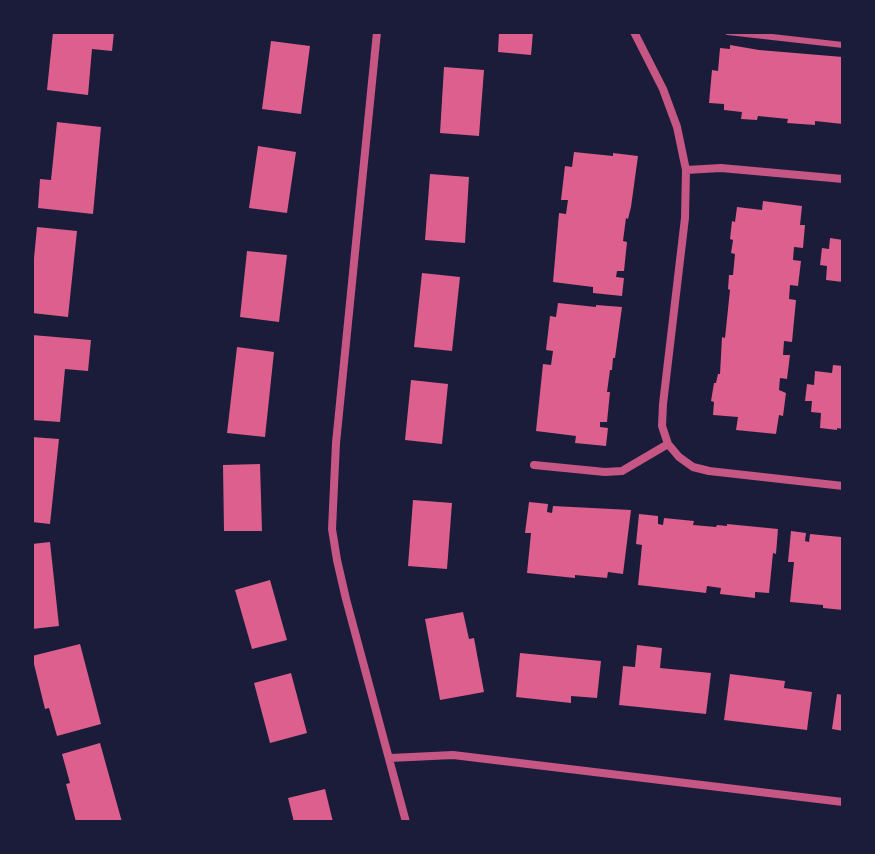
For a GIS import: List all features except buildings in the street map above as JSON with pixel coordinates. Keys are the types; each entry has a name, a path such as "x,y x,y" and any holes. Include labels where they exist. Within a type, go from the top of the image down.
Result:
{"street":[{"path":"377,32 336,443 332,529 346,599 406,822"},
{"path":"634,32 668,101 686,170 685,218 663,404 662,426 668,444 693,467 709,471 843,486"},
{"path":"686,170 721,168 843,179"},
{"path":"534,465 622,471 668,444"},
{"path":"390,758 453,755 843,802"}],"lane":[{"path":"728,32 843,45"}]}
